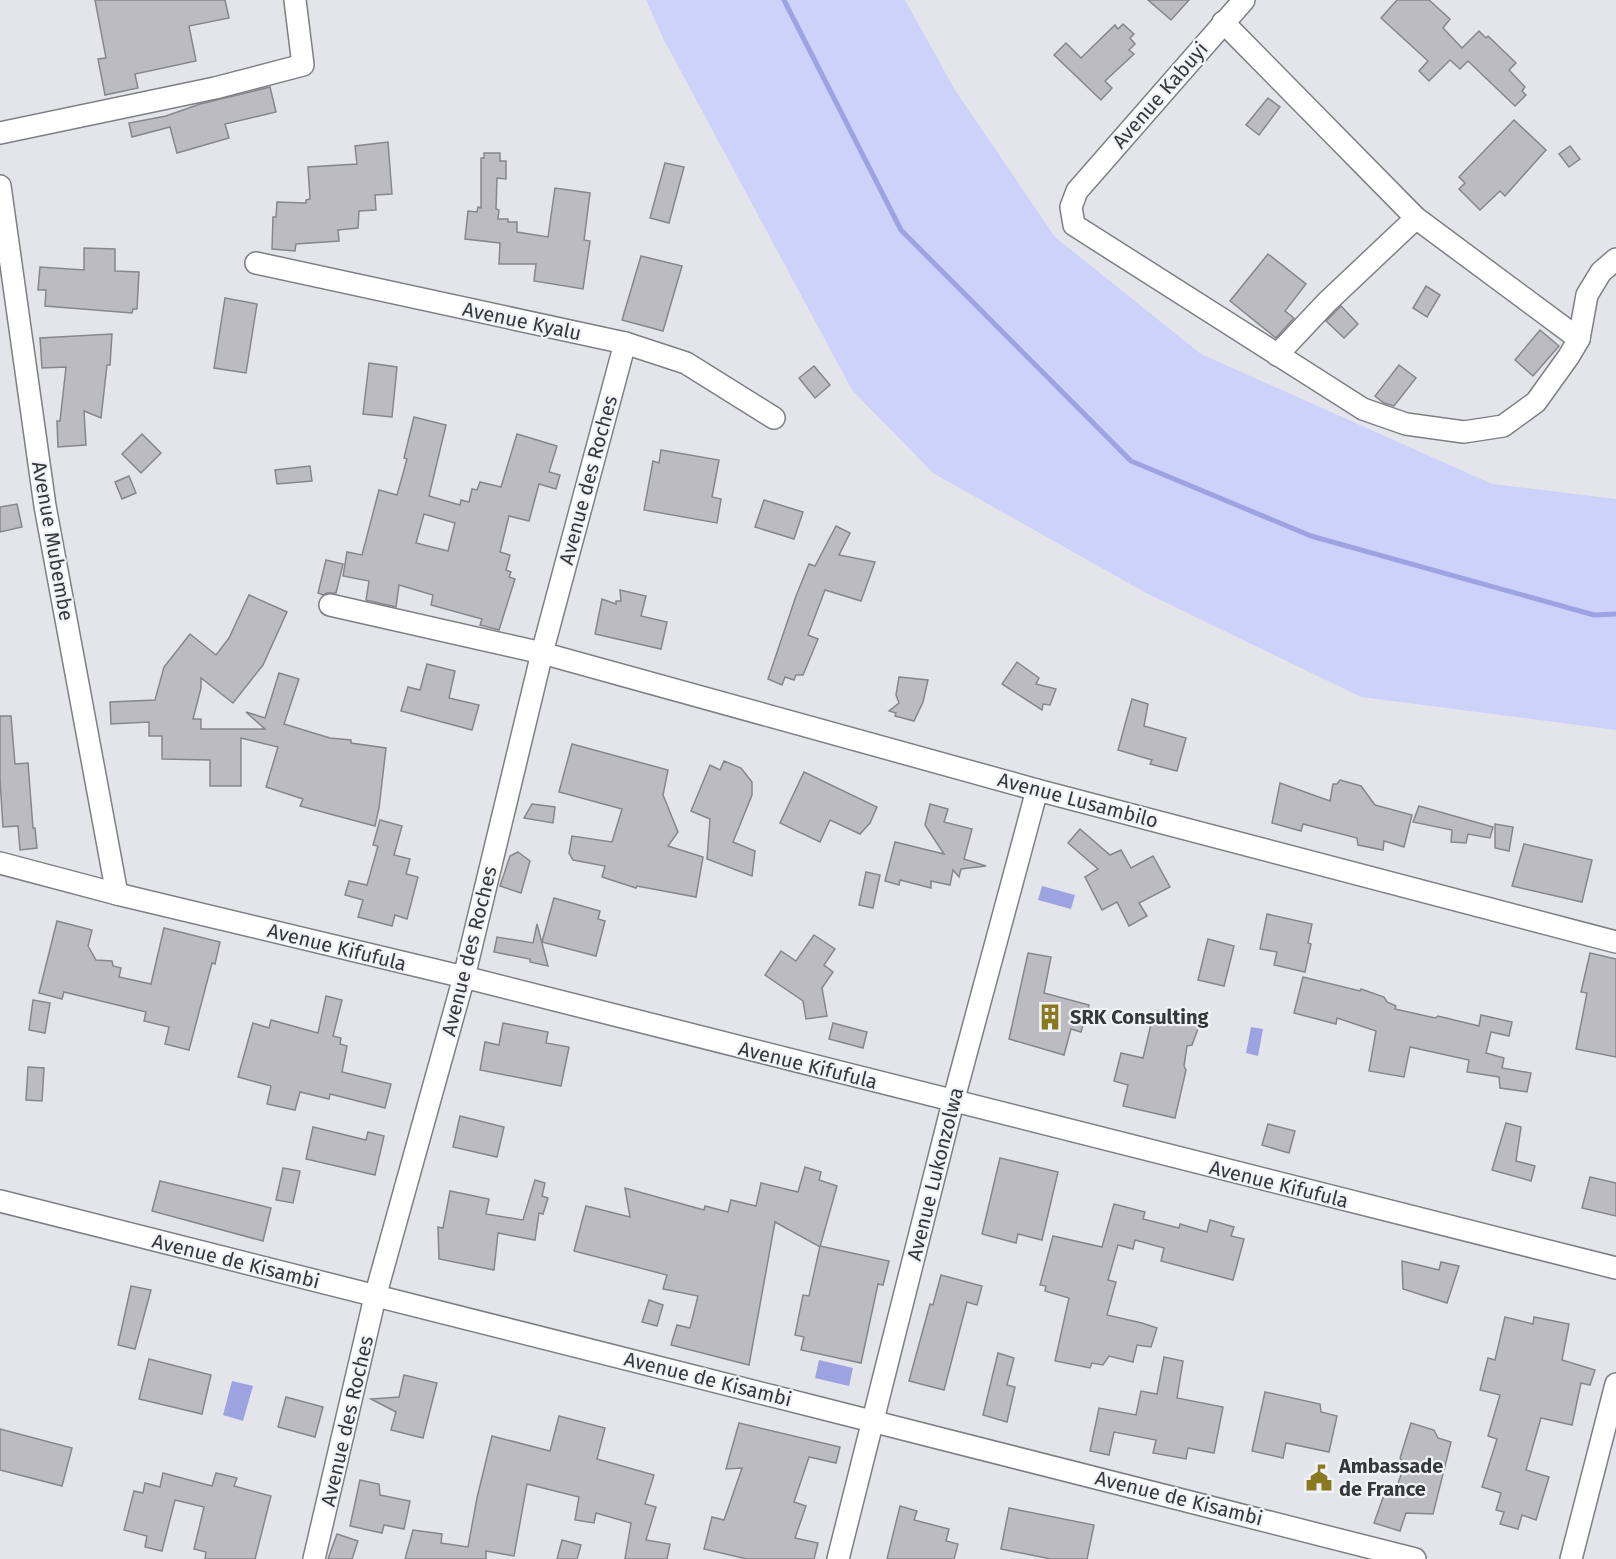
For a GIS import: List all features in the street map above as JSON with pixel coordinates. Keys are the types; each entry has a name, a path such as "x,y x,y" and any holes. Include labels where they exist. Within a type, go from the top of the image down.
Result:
{"street":[{"path":"0,134 215,88 303,65 295,0"},
{"name":"Avenue Kabuyi","path":"1244,0 1077,191 1071,207 1074,225 1277,354"},
{"path":"1223,22 1416,218 1579,339"},
{"name":"Avenue Mubembe","path":"0,186 45,506 117,894"},
{"path":"1416,218 1277,354 1363,409 1406,424 1464,432 1503,426 1536,402 1579,339 1587,295 1602,272 1616,259"},
{"name":"Avenue Kyalu","path":"256,263 625,343 686,363 774,418"},
{"name":"Avenue des Roches","path":"314,1559 375,1297 464,977 542,653 625,343"},
{"name":"Avenue Lusambilo","path":"330,605 542,653 1037,790 1616,942"},
{"name":"Avenue Lukonzolwa","path":"838,1559 953,1102 1037,790"},
{"name":"Avenue Kifufula","path":"0,864 464,977 1616,1268"},
{"name":"Avenue de Kisambi","path":"0,1201 1415,1559"},
{"path":"1571,1559 1616,1384"}],"shaded area":[{"path":"646,0 905,0 955,90 1055,237 1201,354 1492,484 1616,499 1616,730 1361,697 1146,593 933,473 852,390 664,40"},
{"path":"1042,886 1075,895 1071,909 1038,900"},
{"path":"1251,1027 1263,1029 1258,1056 1246,1053"},
{"path":"819,1360 853,1368 849,1386 815,1378"},
{"path":"232,1381 253,1386 243,1421 223,1415"}],"building":[{"path":"95,0 225,0 229,18 189,26 196,61 135,74 138,88 105,95 98,59 106,58"},
{"path":"1148,0 1189,0 1171,20"},
{"path":"1397,0 1429,0 1450,19 1443,28 1462,48 1479,31 1486,38 1488,36 1516,63 1509,70 1525,87 1522,91 1526,95 1515,106 1468,61 1460,69 1450,60 1429,81 1419,71 1428,61 1381,18"},
{"path":"1123,24 1134,34 1130,38 1135,44 1129,50 1134,54 1105,81 1112,88 1101,100 1054,55 1066,43 1081,58 1115,25 1118,29"},
{"path":"270,87 276,112 225,124 229,138 177,153 170,127 132,137 129,123 166,116 200,104"},
{"path":"1268,98 1280,107 1259,135 1246,125"},
{"path":"1514,120 1546,150 1505,196 1500,191 1480,210 1459,189 1465,183 1459,177"},
{"path":"388,142 392,194 375,195 376,210 359,211 358,228 338,230 339,241 296,244 295,251 272,249 273,217 276,217 277,202 306,203 306,200 310,199 308,167 357,164 355,146"},
{"path":"1570,146 1580,159 1569,167 1559,154"},
{"path":"484,153 500,153 500,161 506,161 506,179 497,178 496,209 499,210 498,219 517,222 517,232 548,237 555,188 590,193 584,240 590,241 583,289 534,281 536,264 499,264 500,243 465,239 468,211 477,212 478,207 481,208 481,158 484,158"},
{"path":"665,163 684,167 669,223 650,218"},
{"path":"84,248 115,249 115,271 139,272 137,309 133,309 132,313 45,306 46,290 38,290 40,267 84,270"},
{"path":"1268,254 1306,284 1285,311 1294,318 1276,338 1230,301"},
{"path":"641,256 682,266 663,331 622,320"},
{"path":"1426,286 1440,295 1427,317 1413,308"},
{"path":"225,298 257,304 246,373 214,368"},
{"path":"1341,306 1358,324 1344,338 1326,321"},
{"path":"1540,330 1559,346 1533,376 1515,360"},
{"path":"112,334 110,365 107,365 101,418 84,411 86,445 58,447 57,421 60,421 66,367 42,368 40,338"},
{"path":"369,363 397,367 392,417 363,414"},
{"path":"1399,365 1416,378 1394,406 1384,403 1375,396"},
{"path":"814,366 830,385 815,398 799,378"},
{"path":"414,417 446,425 429,496 460,505 461,500 469,502 472,489 477,490 480,482 501,487 517,434 557,446 549,472 560,475 556,489 539,484 529,521 509,516 500,552 510,555 506,570 511,572 509,577 515,579 499,630 480,625 482,619 431,605 433,595 399,585 396,607 366,600 369,581 343,576 347,552 362,555 379,490 397,495 407,459 404,458","holes":["424,514 455,523 448,551 416,543"]},
{"path":"142,434 161,453 141,473 122,454"},
{"path":"661,450 719,460 712,497 721,499 717,523 644,510 653,461 659,463"},
{"path":"310,466 312,481 277,484 275,470"},
{"path":"129,476 136,493 122,499 115,482"},
{"path":"764,500 803,512 794,539 755,527"},
{"path":"17,504 22,527 0,532 0,507"},
{"path":"836,526 850,533 839,555 875,562 861,601 825,590 808,635 818,639 803,675 796,675 794,680 785,677 782,685 768,679 796,596 809,564 815,566"},
{"path":"326,560 343,564 336,593 323,595 318,593"},
{"path":"620,590 646,596 641,616 667,622 661,649 595,634 602,599 616,604 616,601 621,601"},
{"path":"249,595 287,612 263,665 233,703 201,678 201,688 193,719 201,719 201,729 265,729 246,712 265,718 279,673 299,679 284,724 330,738 351,740 351,743 386,748 375,826 300,806 303,799 266,787 278,747 241,738 241,786 210,786 210,760 162,759 162,736 149,736 149,722 111,724 110,702 155,700 164,667 190,634 216,655 229,638"},
{"path":"1017,662 1039,678 1036,684 1056,689 1050,705 1043,704 1042,710 1002,684"},
{"path":"427,664 455,671 449,698 479,705 472,730 401,711 408,687 420,690"},
{"path":"899,677 928,680 923,702 914,721 895,716 896,713 889,711 899,703 896,695"},
{"path":"1132,699 1148,704 1144,726 1186,738 1177,771 1150,764 1152,760 1118,750"},
{"path":"0,716 11,716 15,764 28,763 33,828 35,828 37,848 20,850 18,826 3,827"},
{"path":"572,744 668,770 663,795 678,832 668,846 703,857 696,897 637,886 636,888 602,877 605,866 573,860 569,853 572,836 612,842 622,809 559,792"},
{"path":"724,761 741,768 752,782 752,795 733,842 755,851 752,876 707,859 710,819 691,811 710,765 720,770"},
{"path":"804,772 877,807 870,823 860,834 830,820 820,842 780,823"},
{"path":"1340,780 1361,786 1375,805 1412,815 1404,847 1384,841 1383,850 1358,845 1357,838 1303,824 1301,831 1272,823 1280,783 1330,801 1333,784 1337,784"},
{"path":"532,804 555,807 553,823 524,818"},
{"path":"930,804 948,809 944,822 972,829 964,859 986,866 961,869 959,877 953,870 950,885 931,881 931,888 900,880 899,885 885,881 895,842 944,854 925,825"},
{"path":"1419,806 1493,827 1490,838 1468,834 1466,843 1451,842 1452,830 1413,822"},
{"path":"380,820 402,826 394,855 410,859 406,874 418,877 407,919 395,915 392,926 358,917 363,900 345,895 349,881 367,885 378,846 373,845"},
{"path":"1495,824 1513,827 1509,851 1495,848"},
{"path":"1080,829 1110,855 1121,850 1131,868 1153,856 1170,887 1139,903 1147,916 1129,926 1117,902 1102,910 1085,877 1098,869 1068,843"},
{"path":"1524,844 1592,860 1582,902 1512,886"},
{"path":"518,852 530,861 521,893 500,886 510,856"},
{"path":"866,872 880,875 873,908 859,905"},
{"path":"554,898 600,911 598,919 605,921 596,956 542,942"},
{"path":"1267,914 1312,924 1308,943 1311,944 1305,972 1274,965 1277,952 1260,949"},
{"path":"57,921 92,930 88,946 96,960 112,961 113,966 121,968 119,977 151,984 164,928 220,942 215,964 212,963 189,1050 165,1044 169,1027 144,1021 146,1012 64,992 62,999 39,993"},
{"path":"537,924 548,966 530,962 530,959 494,952 497,937 533,943"},
{"path":"814,935 835,949 824,965 833,972 822,988 827,1016 806,1019 803,1001 765,975 781,951 796,961"},
{"path":"1208,939 1234,946 1224,986 1198,980"},
{"name":"SRK Consulting","path":"1028,953 1051,957 1044,993 1089,1005 1081,1032 1071,1029 1064,1055 1009,1039"},
{"path":"1590,953 1616,959 1616,1057 1576,1049 1587,993 1581,992"},
{"path":"1303,977 1360,991 1361,989 1384,997 1387,1002 1396,1006 1395,1009 1435,1018 1438,1016 1479,1026 1481,1015 1512,1022 1509,1036 1491,1032 1486,1053 1504,1058 1502,1068 1531,1073 1527,1092 1500,1088 1499,1077 1467,1072 1469,1060 1410,1047 1404,1077 1369,1071 1376,1031 1337,1018 1336,1024 1294,1013"},
{"path":"326,996 342,1000 333,1036 341,1038 340,1044 347,1046 342,1072 391,1084 385,1108 330,1094 329,1099 300,1092 295,1110 267,1104 271,1086 238,1077 253,1023 269,1028 271,1020 318,1033"},
{"path":"33,1000 50,1003 45,1033 29,1030"},
{"path":"1157,1011 1195,1019 1196,1025 1199,1026 1192,1045 1187,1046 1184,1066 1186,1070 1175,1118 1123,1106 1128,1085 1114,1081 1121,1053 1143,1058 1152,1020 1155,1020"},
{"path":"503,1023 548,1032 546,1043 569,1047 561,1086 480,1070 485,1042 499,1045"},
{"path":"833,1023 867,1032 863,1048 829,1039"},
{"path":"28,1067 44,1068 42,1101 26,1100"},
{"path":"460,1116 504,1127 497,1157 453,1147"},
{"path":"1506,1123 1521,1127 1516,1161 1535,1166 1531,1181 1492,1170"},
{"path":"1268,1124 1295,1131 1289,1153 1262,1145"},
{"path":"313,1127 366,1140 368,1132 384,1136 375,1175 306,1159"},
{"path":"1000,1158 1058,1172 1042,1240 1018,1234 1016,1243 982,1234"},
{"path":"805,1167 821,1172 819,1180 837,1186 820,1247 775,1222 749,1365 671,1345 677,1325 690,1328 698,1296 663,1289 667,1275 574,1251 586,1206 630,1217 625,1188 704,1210 705,1206 728,1212 731,1200 756,1206 761,1183 798,1192"},
{"path":"283,1168 300,1171 293,1203 276,1200"},
{"path":"1590,1177 1616,1183 1616,1216 1582,1208"},
{"path":"535,1180 545,1183 542,1196 548,1198 543,1214 539,1213 535,1240 498,1233 494,1270 439,1259 438,1227 443,1228 450,1191 489,1199 486,1214 523,1220"},
{"path":"160,1181 271,1208 263,1241 152,1211"},
{"path":"1114,1204 1145,1212 1143,1219 1179,1228 1180,1224 1207,1232 1210,1220 1234,1227 1231,1236 1244,1239 1233,1280 1161,1261 1164,1248 1135,1240 1133,1249 1118,1245 1108,1280 1116,1282 1107,1315 1157,1328 1151,1347 1137,1345 1133,1362 1109,1356 1103,1365 1092,1363 1090,1368 1055,1361 1069,1298 1045,1291 1046,1286 1040,1285 1053,1236 1102,1247"},
{"path":"820,1246 889,1261 883,1285 878,1284 861,1363 801,1350 804,1337 795,1335 803,1295 809,1296"},
{"path":"1402,1261 1439,1270 1441,1262 1459,1266 1447,1303 1403,1289"},
{"path":"941,1275 982,1286 977,1305 967,1302 944,1390 909,1381 930,1304 933,1305"},
{"path":"131,1286 151,1290 135,1349 118,1345"},
{"path":"649,1300 663,1305 657,1326 642,1322"},
{"path":"1505,1317 1533,1324 1534,1317 1569,1324 1562,1360 1595,1370 1590,1385 1581,1383 1572,1425 1541,1418 1526,1470 1549,1477 1536,1520 1522,1515 1518,1529 1500,1524 1504,1512 1496,1510 1501,1493 1482,1487 1497,1439 1488,1436 1500,1395 1480,1390 1488,1358 1495,1360"},
{"path":"998,1353 1014,1358 1007,1385 1015,1387 1007,1422 983,1415"},
{"path":"1164,1357 1183,1361 1177,1398 1223,1407 1214,1453 1188,1448 1186,1459 1153,1453 1156,1440 1114,1432 1109,1455 1090,1451 1099,1408 1136,1415 1141,1391 1157,1394"},
{"path":"149,1359 211,1375 202,1414 139,1399"},
{"path":"404,1375 437,1383 423,1438 391,1430 396,1412 371,1399 399,1397"},
{"path":"1265,1392 1320,1404 1321,1412 1337,1416 1329,1452 1286,1443 1283,1458 1252,1451"},
{"path":"286,1397 323,1407 315,1437 278,1427"},
{"path":"559,1416 605,1428 597,1459 654,1475 645,1504 656,1507 646,1540 670,1544 667,1559 625,1559 631,1523 596,1513 594,1523 575,1520 579,1497 527,1484 514,1556 486,1551 486,1559 405,1559 413,1530 442,1534 441,1543 468,1547 492,1436 550,1451"},
{"path":"739,1423 840,1447 836,1463 809,1457 794,1502 806,1506 795,1538 818,1543 814,1559 747,1559 704,1549 712,1517 724,1520 742,1468 726,1469"},
{"path":"1411,1423 1434,1430 1438,1438 1451,1442 1433,1514 1406,1513 1400,1531 1374,1523 1384,1495 1393,1497 1405,1464 1400,1458"},
{"path":"0,1429 72,1448 62,1486 0,1470"},
{"path":"163,1473 212,1486 216,1473 237,1478 234,1486 271,1496 255,1559 205,1559 206,1552 194,1549 204,1507 175,1500 162,1551 145,1547 147,1536 124,1530 134,1491 143,1493 145,1483 160,1487"},
{"path":"360,1480 379,1484 380,1495 410,1501 404,1529 384,1525 382,1533 350,1526"},
{"path":"900,1506 917,1511 914,1520 949,1529 946,1541 958,1544 954,1559 887,1559"},
{"path":"1009,1508 1094,1525 1087,1559 1051,1559 1001,1549"},
{"path":"337,1534 358,1541 352,1559 328,1559"},
{"path":"562,1540 581,1545 577,1559 557,1559"}],"waterway":[{"path":"784,0 901,230 1131,461 1311,536 1594,615 1616,614"}],"place":[{"name":"SRK Consulting","path":"1050,1017"},
{"name":"Ambassade de France","path":"1319,1478"}]}
